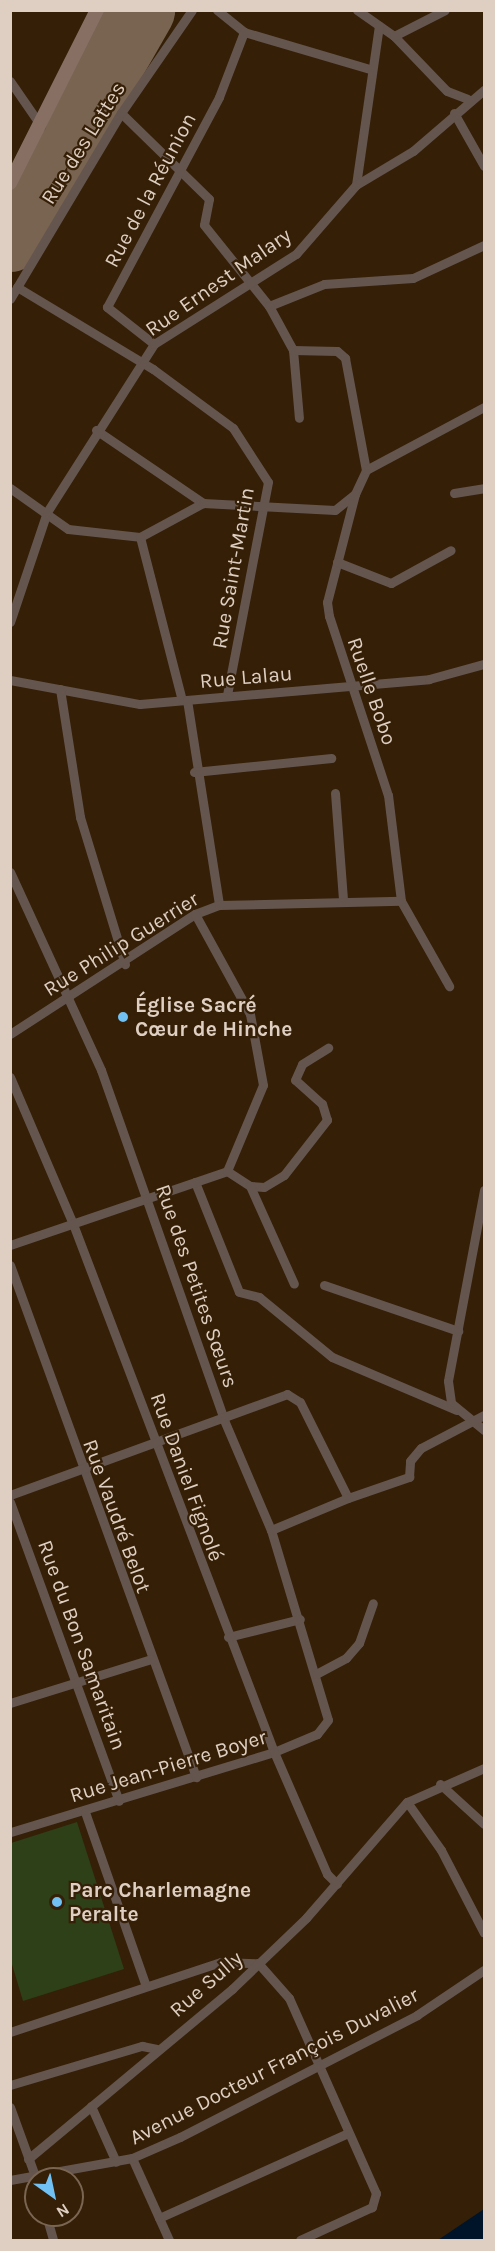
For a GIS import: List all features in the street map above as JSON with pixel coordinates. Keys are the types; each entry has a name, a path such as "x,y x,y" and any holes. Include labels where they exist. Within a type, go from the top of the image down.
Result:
{"main road":[{"path":"10,183 41,126 97,10"}],"street":[{"name":"Rue des Lattes","path":"10,299 121,113 192,10"},
{"path":"217,10 244,32 370,69"},
{"path":"357,10 394,36 436,82 468,99"},
{"path":"394,36 445,10"},
{"path":"356,185 370,69 379,26"},
{"name":"Rue de la Réunion","path":"154,344 107,307 182,172 244,32"},
{"path":"10,81 41,126"},
{"name":"Rue Ernest Malary","path":"10,622 47,512 96,430 144,364 154,344 297,254 356,185 413,151 468,99 484,90"},
{"path":"121,113 209,199 204,225 269,306 293,350 299,418"},
{"path":"454,113 484,166"},
{"path":"269,306 324,284 413,278 484,245"},
{"name":"Rue Saint-Martin","path":"17,287 144,364 233,428 268,482 227,694"},
{"path":"293,350 337,351 345,358 366,470 484,407"},
{"path":"96,430 203,503"},
{"name":"Ruelle Bobo","path":"366,470 355,494 337,562 329,616 388,795 401,901"},
{"path":"10,488 68,529 140,537 203,503 335,510 355,494"},
{"path":"454,493 484,488"},
{"path":"140,537 184,700 194,772 219,904"},
{"path":"337,562 391,583 451,550"},
{"name":"Rue Lalau","path":"10,680 140,704 227,694 353,688 429,679 484,664"},
{"path":"60,689 80,817 125,964"},
{"path":"194,772 331,758"},
{"path":"335,793 343,900"},
{"name":"Rue des Petites Sœurs","path":"10,872 72,996 149,1199 224,1420 271,1530 300,1619 328,1720"},
{"name":"Rue Philip Guerrier","path":"10,1034 125,964 195,914 219,904 343,900 401,901"},
{"path":"401,901 449,986"},
{"path":"10,1245 227,1171 263,1085 250,1014 195,914"},
{"path":"250,1186 276,1182 327,1120 322,1104 295,1080 302,1064 328,1048"},
{"name":"Rue Daniel Fignolé","path":"10,1077 73,1224 228,1637 274,1752 327,1874 337,1884"},
{"path":"227,1171 250,1186 294,1284"},
{"path":"195,1182 239,1293 259,1297 332,1357 456,1410 484,1430"},
{"path":"456,1410 448,1381 484,1190"},
{"name":"Rue Vaudré Belot","path":"10,1265 81,1470 196,1777"},
{"path":"324,1285 458,1331"},
{"path":"10,1495 293,1395 348,1498"},
{"path":"271,1530 348,1498 405,1480 421,1448 446,1431 474,1424 484,1415"},
{"name":"Rue du Bon Samaritain","path":"10,1502 77,1682 118,1801"},
{"path":"316,1674 352,1651 373,1603"},
{"path":"228,1637 300,1619"},
{"path":"10,1703 151,1659"},
{"name":"Rue Jean-Pierre Boyer","path":"10,1832 85,1812 274,1752 317,1734 328,1720"},
{"name":"Rue Sully","path":"28,2158 157,2049 210,2010 337,1884 407,1802 440,1784 484,1768"},
{"path":"440,1784 484,1824"},
{"path":"407,1802 441,1850 484,1933"},
{"path":"85,1812 146,1986"},
{"path":"10,2032 222,1962 258,1963 289,1998 317,2067 376,2193 372,2206 300,2241"},
{"name":"Avenue Docteur François Duvalier","path":"84,2168 132,2158 317,2067 417,2015 484,1970"},
{"path":"10,2085 142,2046 157,2049"},
{"path":"91,2106 116,2162"},
{"path":"10,2107 31,2167"},
{"path":"159,2218 348,2133"},
{"path":"132,2158 169,2241"}],"green space":[{"name":"Parc Charlemagne Peralte","path":"77,1822 124,1969 23,2001 11,1961 11,1843"}],"water":[{"path":"484,2209 484,2240 438,2240"}],"runway":[{"path":"10,237 140,10"}],"place":[{"name":"Église Sacré Cœur de Hinche","path":"123,1017"},
{"name":"Parc Charlemagne Peralte","path":"57,1902"}]}
